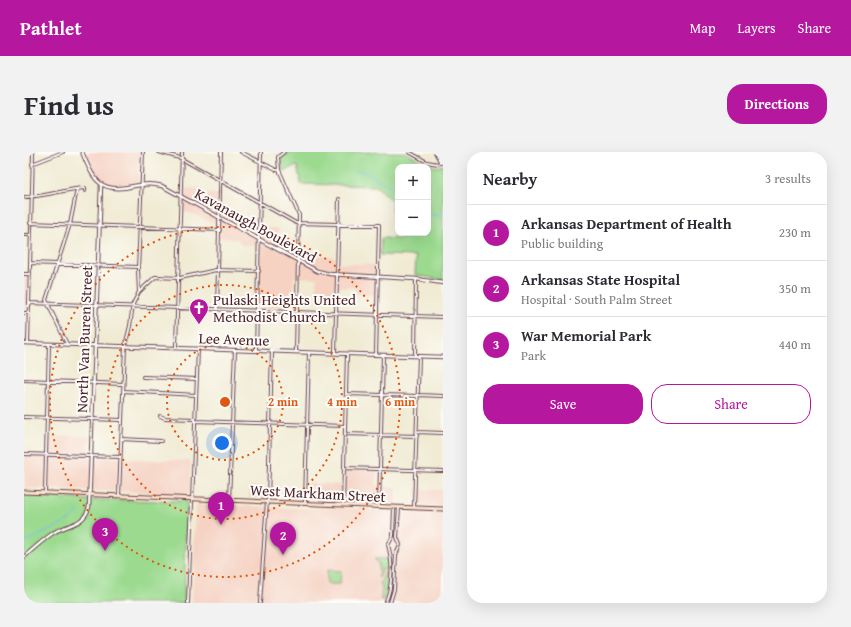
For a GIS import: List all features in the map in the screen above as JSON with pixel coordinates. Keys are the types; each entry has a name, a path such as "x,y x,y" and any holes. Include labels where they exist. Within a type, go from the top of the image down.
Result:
{"main road":[{"name":"West Markham Street","path":"24,492 443,509"}],"street":[{"path":"26,343 29,303 33,152"},
{"path":"32,164 63,152"},
{"path":"82,152 92,174 101,185"},
{"path":"139,292 138,267 143,152"},
{"path":"159,152 182,160 299,223 379,225 376,355"},
{"path":"176,347 182,152"},
{"path":"217,309 221,152"},
{"path":"241,152 261,163 279,170"},
{"path":"256,350 261,152"},
{"path":"284,152 278,157 279,170 298,212 299,223 296,352"},
{"path":"409,152 433,164 442,162 435,152"},
{"name":"Kavanaugh Boulevard","path":"101,185 118,189 142,185 159,185 318,271 337,275 377,276 443,283"},
{"name":"North Van Buren Street","path":"24,557 54,532 82,519 87,512 90,494 101,185"},
{"path":"24,197 85,188 85,191"},
{"path":"67,344 47,304 47,296 70,224 77,190"},
{"path":"335,353 339,199"},
{"path":"30,223 220,230"},
{"path":"24,235 30,235"},
{"path":"30,263 138,267"},
{"path":"119,495 124,346 130,326 133,306 139,292 153,278 178,278 218,270 259,271"},
{"path":"24,274 30,274"},
{"path":"414,508 418,395 416,279"},
{"path":"29,303 443,317"},
{"name":"Lee Avenue","path":"26,343 443,357"},
{"path":"46,492 49,344"},
{"path":"188,603 198,348"},
{"path":"229,500 235,350"},
{"path":"260,603 268,501 272,351"},
{"path":"305,503 309,352"},
{"path":"343,505 347,354"},
{"path":"379,506 383,355"},
{"path":"143,377 197,379"},
{"path":"24,380 123,384"},
{"path":"123,392 196,395"},
{"path":"346,394 443,396"},
{"path":"160,416 164,418 232,422 345,426"},
{"path":"24,417 122,420"},
{"path":"417,432 443,433"},
{"path":"345,434 416,436"},
{"path":"121,439 160,441"},
{"path":"24,454 120,457"},
{"path":"344,468 443,471"},
{"path":"385,603 390,589 390,550 388,545 393,536 394,508"},
{"path":"390,603 394,590 396,555 400,545 399,508"},
{"path":"390,541 394,540 399,542"},
{"path":"390,550 398,550"}],"shaded area":[{"path":"86,152 139,152 138,182 112,186 102,182 95,175"},
{"path":"183,188 201,188 201,193 218,194 218,210 239,212 239,220 257,222 257,228 279,228 278,235 294,244 299,251 316,252 317,255 335,257 335,263 376,265 376,295 355,294 355,288 334,287 333,293 316,293 317,278 294,277 293,309 258,308 259,246 241,245 238,239 218,238 218,223 213,223 192,214 182,212"},
{"path":"24,276 28,276 27,311 24,311"},
{"path":"49,436 91,436 89,455 48,453"},
{"path":"24,455 191,461 190,494 24,488"},
{"path":"345,469 377,471 377,486 397,487 396,505 285,500 285,493 306,494 307,483 344,485"},
{"path":"249,486 267,487 266,499 249,498"},
{"path":"416,489 443,490 443,507 417,505"},
{"path":"196,504 313,509 328,507 443,514 443,603 192,603"}],"green space":[{"path":"294,152 404,152 427,164 395,164 395,214 392,213 392,200 376,186 301,184 297,166 283,171 281,163 282,156"},
{"path":"443,164 443,280 415,275 416,256 380,255 381,238 402,239 402,236 431,236 431,166 437,167"},
{"path":"24,495 90,500 187,501 184,603 24,603"},
{"path":"374,559 390,559 389,568 382,570 379,578 378,563"},
{"path":"327,570 341,571 340,584 327,584"},
{"path":"385,572 389,574 385,599 381,600 382,586 380,585"}],"waterway":[{"path":"355,170 369,174 395,190"},
{"path":"431,214 443,215"},
{"path":"24,543 70,520 78,511"}],"place":[{"name":"Pulaski Heights United Methodist Church","path":"199,325"},
{"name":"Arkansas Department of Health","path":"221,525"},
{"name":"War Memorial Park","path":"105,551"},
{"name":"Arkansas State Hospital","path":"283,555"}]}
